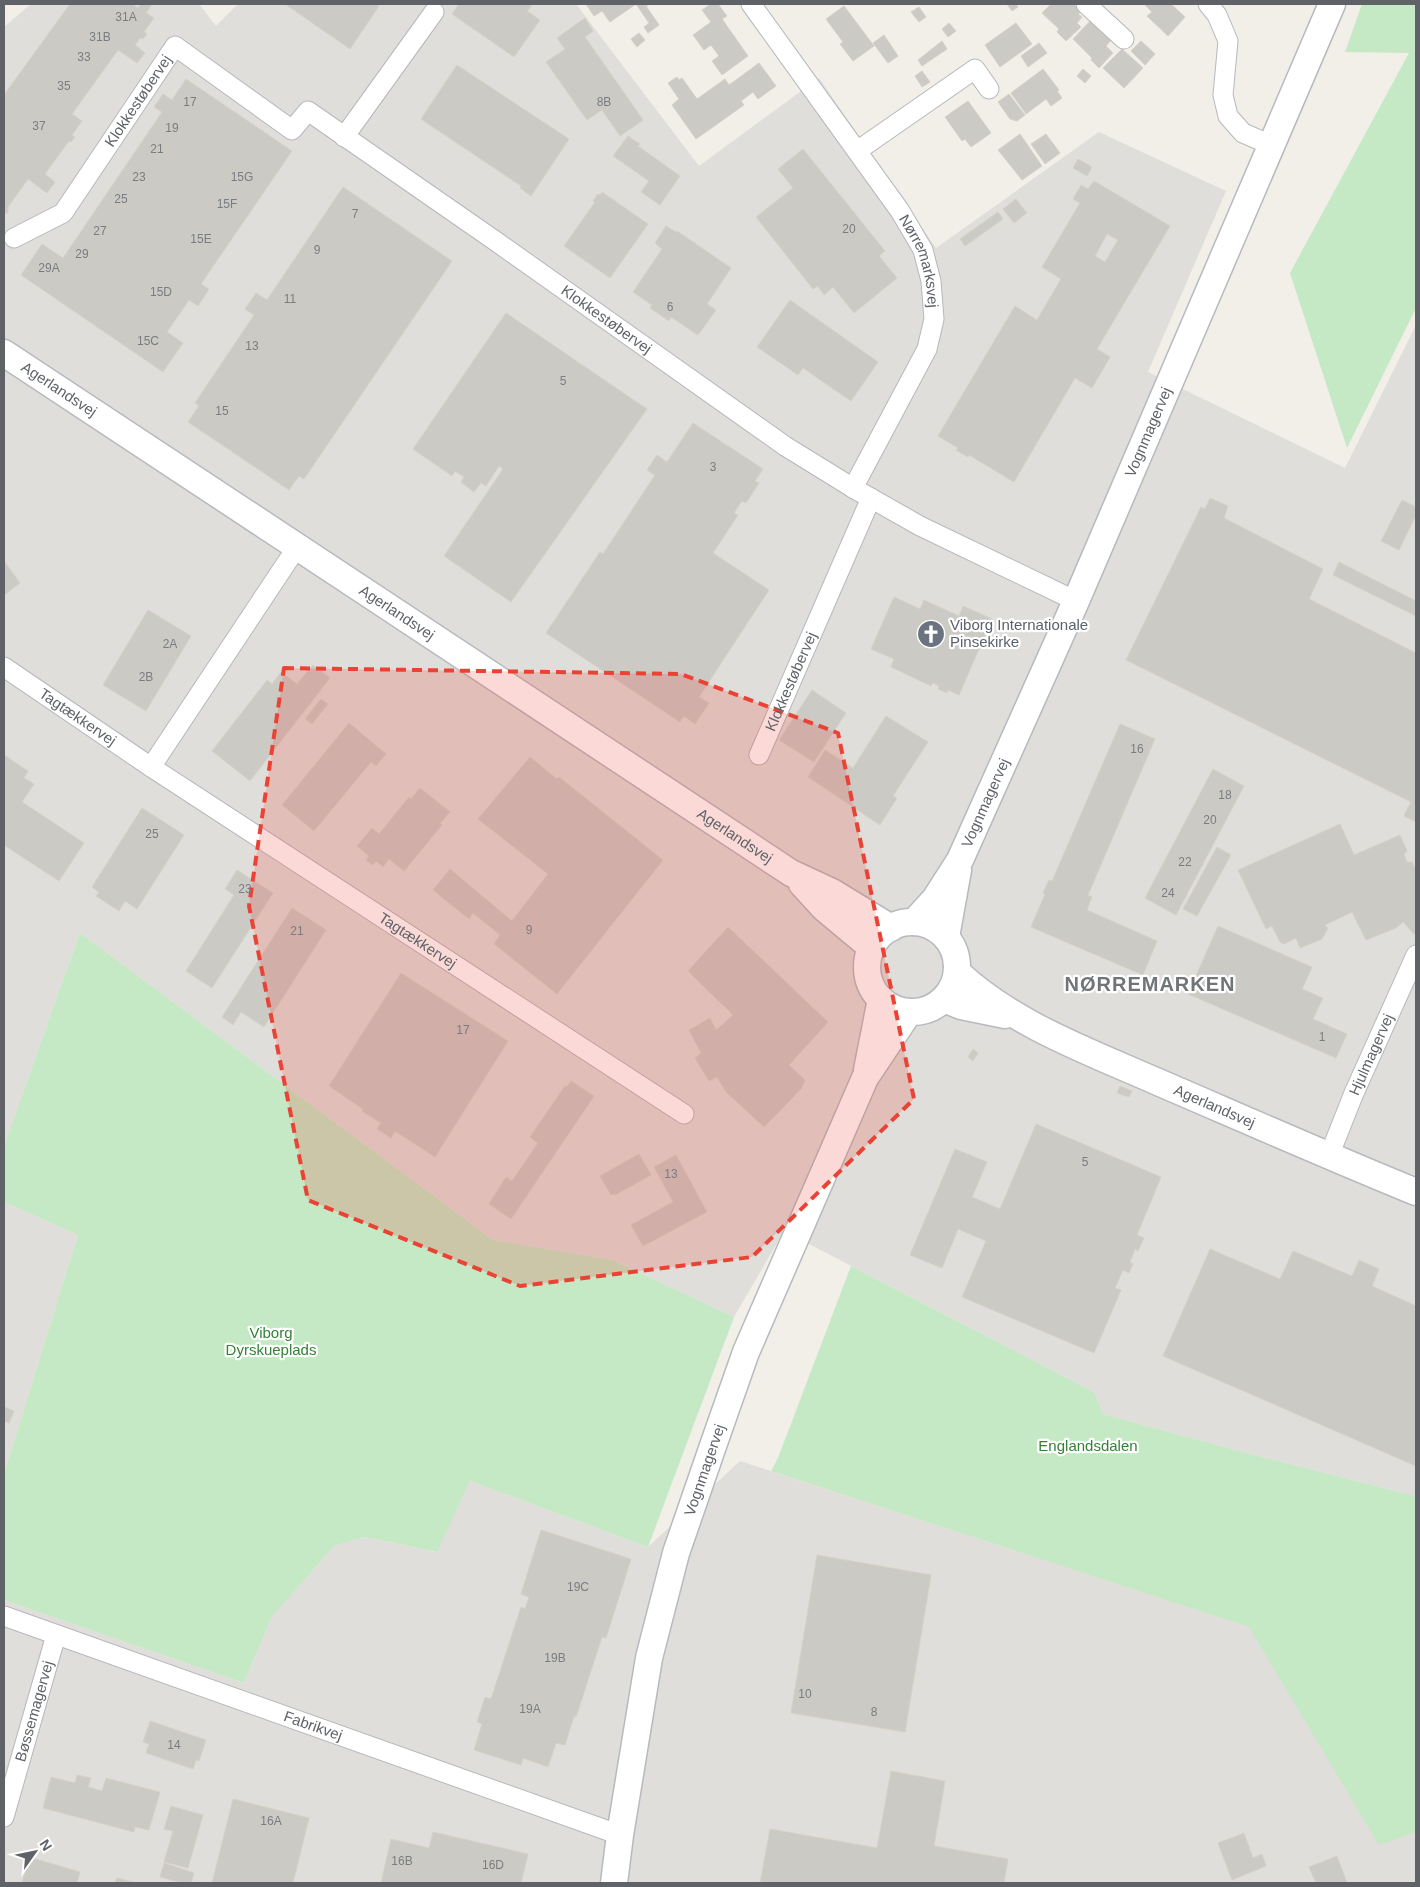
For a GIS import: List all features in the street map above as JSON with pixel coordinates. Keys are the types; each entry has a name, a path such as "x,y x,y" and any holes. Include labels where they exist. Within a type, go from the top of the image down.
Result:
{"street":[{"name":"Nørremarksvej","path":"751,4 900,211 923,250 931,281 934,319 927,348 853,488"},
{"path":"1086,4 1124,39"},
{"path":"1208,4 1217,15 1228,41 1223,95 1228,116 1243,133 1271,145"},
{"name":"Vognmagervej","path":"902,925 934,899 960,860 1076,601 1332,4"},
{"path":"344,137 434,12"},
{"name":"Klokkestøbervej","path":"14,238 63,214 174,46 292,130 308,111 785,446 853,488 920,526 1076,601"},
{"path":"857,151 975,69 989,89"},
{"name":"Agerlandsvej","path":"4,354 791,873 902,925"},
{"name":"Klokkestøbervej","path":"759,755 871,498"},
{"path":"151,767 297,546"},
{"name":"Tagtækkervej","path":"4,668 151,767 684,1114"},
{"name":"Vognmagervej","path":"946,937 960,860"},
{"name":"Agerlandsvej","path":"791,873 824,908 872,948"},
{"path":"926,924 937,929 946,937 956,959 957,972 953,987 944,999 930,1009 909,1012 899,1010 881,999 873,990 868,976 868,962 872,948 880,936 902,925 926,924"},
{"name":"Hjulmagervej","path":"1329,1156 1354,1093 1416,955"},
{"name":"Agerlandsvej","path":"957,972 972,987 1015,1017 1109,1060 1416,1192"},
{"name":"Vognmagervej","path":"865,1078 881,999"},
{"name":"Agerlandsvej","path":"944,999 960,1006 1015,1017"},
{"name":"Vognmagervej","path":"614,1883 649,1658 676,1553 746,1352 865,1078 909,1012"},
{"name":"Fabrikvej","path":"4,1616 620,1835"},
{"name":"Bøssemagervej","path":"4,1817 56,1635"}],"highlighted area":[{"path":"284,668 681,674 838,733 914,1099 752,1257 520,1286 308,1200 249,906"}],"shaded area":[{"path":"31,4 199,4 216,26 238,4 576,4 699,166 819,78 936,248 1099,132 1226,191 1148,372 1345,468 1416,325 1416,1496 1103,1414 1094,1392 784,1231 734,1317 613,1260 493,1240 80,933 4,1146 4,27"},
{"path":"4,1202 78,1235 4,1474"},
{"path":"740,1461 1416,1681 1416,1883 4,1883 4,1600 244,1683 271,1618 334,1546 365,1537 436,1552 470,1481 648,1547"}],"green space":[{"path":"1362,4 1416,4 1416,308 1347,448 1290,273 1409,53 1345,52"},
{"name":"Viborg Dyrskueplads","path":"80,933 493,1240 613,1260 734,1317 648,1547 470,1481 437,1552 365,1537 334,1546 271,1618 244,1683 4,1600 4,1474 78,1235 4,1202 4,1146"},
{"name":"Englandsdalen","path":"851,1266 1094,1392 1103,1414 1416,1496 1416,1832 1379,1845 1249,1627 771,1471 778,1458"}],"building":[{"path":"70,4 132,4 138,8 141,4 152,4 146,13 154,18 144,32 147,34 143,39 140,38 135,45 145,53 137,63 118,50 72,114 82,121 72,135 75,137 71,142 69,141 45,174 55,182 47,193 28,179 8,207 8,213 4,213 4,95"},
{"path":"285,4 376,4 379,6 350,49"},
{"path":"459,4 533,4 527,11 540,20 514,57 452,14"},
{"path":"586,4 636,4 610,22 602,11 594,16"},
{"path":"636,4 650,4 646,6 659,25 648,33 644,27 649,23"},
{"path":"711,4 718,4 727,16 722,19 748,56 722,75 712,61 719,56 711,45 704,50 693,35 711,22 702,10"},
{"path":"1007,4 1016,4 1018,7 1012,11"},
{"path":"1051,4 1074,4 1082,11 1078,14 1082,17 1077,23 1081,27 1066,41 1057,32 1059,29 1042,13"},
{"path":"1146,4 1171,4 1185,17 1168,36 1147,16 1152,12"},
{"path":"844,6 874,46 853,61 840,44 843,42 826,19"},
{"path":"919,7 926,17 919,22 911,12"},
{"path":"585,18 593,31 585,37 643,120 620,136 602,110 587,120 546,62 565,49 557,38"},
{"path":"1092,19 1112,39 1106,46 1113,53 1099,68 1073,39"},
{"path":"949,23 956,31 948,37 942,29"},
{"path":"1016,23 1032,44 1000,67 985,45"},
{"path":"639,33 645,40 637,47 631,39"},
{"path":"884,35 898,56 888,63 873,43"},
{"path":"942,41 947,49 922,66 918,60"},
{"path":"1141,41 1155,54 1145,65 1131,51"},
{"path":"1039,43 1047,53 1028,67 1021,56"},
{"path":"1122,49 1143,68 1124,88 1103,68"},
{"path":"759,63 776,86 758,99 753,92 741,101 744,105 696,139 672,105 679,99 668,83 677,77 679,80 682,78 697,99 725,79 729,85"},
{"path":"457,65 569,139 531,196 520,188 521,186 421,119"},
{"path":"1043,69 1059,90 1057,91 1062,98 1051,106 1046,99 1026,114 1011,93"},
{"path":"1083,69 1091,76 1085,83 1077,76"},
{"path":"922,71 930,82 922,87 915,76"},
{"path":"186,79 292,151 201,284 209,289 198,306 189,300 167,332 183,343 163,372 21,275 42,244 63,258 162,112 154,107 163,94 172,100"},
{"path":"1009,94 1025,115 1017,121 1010,119 998,102"},
{"path":"968,101 991,133 971,147 965,139 962,141 945,117"},
{"path":"1020,134 1042,166 1022,180 998,150"},
{"path":"1046,134 1060,153 1045,164 1031,144"},
{"path":"628,136 640,144 638,146 680,176 660,205 641,192 649,181 613,156"},
{"path":"803,149 885,251 879,256 897,278 854,313 833,287 824,295 818,286 813,289 756,217 793,188 778,169"},
{"path":"1078,159 1092,167 1087,176 1073,168"},
{"path":"1094,181 1170,226 1097,349 1110,357 1092,388 1075,378 1014,482 969,455 968,457 956,450 958,448 938,436 1015,306 1037,320 1061,279 1042,267 1080,203 1073,199 1081,185 1088,189","holes":["1107,234 1118,240 1105,262 1095,256"]},
{"path":"343,187 452,261 304,479 299,476 289,490 188,422 199,406 195,403 254,315 245,309 256,293 267,300"},
{"path":"602,192 648,224 610,278 564,246 595,202 593,201"},
{"path":"1016,199 1027,213 1014,223 1003,209"},
{"path":"998,212 1003,219 965,246 960,239"},
{"path":"666,226 677,231 731,268 707,304 716,310 698,335 671,317 669,321 650,308 652,305 633,292 662,249 655,243"},
{"path":"790,300 878,362 851,401 803,368 798,375 757,347"},
{"path":"506,313 647,409 511,602 444,556 503,469 499,466 486,486 481,483 474,492 461,482 464,477 455,471 452,476 413,449"},
{"path":"693,423 763,469 755,481 759,483 746,503 742,501 734,513 738,515 713,553 769,590 699,697 709,703 695,724 684,716 680,722 546,633 600,552 603,554 655,475 647,470 657,455 667,462"},
{"path":"1210,498 1228,506 1224,518 1323,569 1309,599 1416,653 1416,822 1404,816 1411,802 1126,660 1201,507 1205,509"},
{"path":"1402,500 1416,507 1416,515 1399,550 1381,541"},
{"path":"4,561 20,583 4,595"},
{"path":"1339,562 1416,601 1416,616 1333,575"},
{"name":"Viborg Internationale Pinsekirke","path":"894,597 920,609 924,600 959,616 963,606 992,619 959,695 948,690 947,693 938,689 939,686 933,683 931,686 891,667 894,659 871,649"},
{"path":"148,610 191,636 146,711 103,685"},
{"path":"313,665 330,678 250,781 212,751 267,680 272,684 281,672 297,684"},
{"path":"812,690 846,713 814,762 779,740"},
{"path":"321,699 328,704 312,724 305,719"},
{"path":"886,716 928,742 893,796 897,798 880,825 808,777 825,750 853,768"},
{"path":"349,723 386,754 376,766 371,762 314,831 282,805"},
{"path":"1120,724 1155,739 1088,895 1092,897 1087,910 1157,941 1143,975 1031,927 1045,894 1043,893 1049,880 1052,881"},
{"path":"4,755 28,771 24,778 34,784 22,802 84,843 59,881 4,845"},
{"path":"530,757 557,779 559,777 663,860 557,994 494,944 500,935 473,913 469,919 433,890 450,869 512,921 548,874 478,819"},
{"path":"1213,769 1244,786 1176,915 1145,898"},
{"path":"420,788 450,812 440,823 442,825 404,871 389,859 383,867 376,861 373,865 366,860 369,856 357,846 372,828 379,834 409,797 411,799"},
{"path":"142,808 184,835 137,909 125,901 119,911 96,896 99,892 92,887"},
{"path":"1340,824 1354,855 1400,835 1407,851 1404,854 1407,862 1412,862 1416,871 1416,934 1403,922 1396,928 1366,940 1352,912 1325,925 1328,928 1322,939 1300,948 1296,938 1284,944 1280,942 1272,926 1266,929 1238,870"},
{"path":"1217,847 1231,855 1197,916 1183,909"},
{"path":"237,870 273,893 212,988 186,971 234,895 225,889"},
{"path":"292,908 326,930 264,1027 241,1012 233,1025 222,1017"},
{"path":"1218,926 1312,967 1302,989 1323,998 1313,1019 1347,1034 1336,1058 1188,994"},
{"path":"728,927 828,1022 789,1065 805,1080 801,1089 764,1127 726,1092 717,1077 709,1081 695,1058 701,1053 689,1030 710,1018 716,1030 733,1015 688,971"},
{"path":"401,973 508,1041 435,1157 395,1131 391,1138 377,1129 381,1123 329,1086"},
{"path":"973,1049 978,1053 973,1061 968,1057"},
{"path":"571,1081 594,1096 511,1219 489,1204 506,1177 512,1181 538,1143 530,1137 565,1086 567,1087"},
{"path":"1120,1086 1132,1091 1129,1097 1117,1093"},
{"path":"1036,1124 1161,1177 1137,1235 1144,1238 1138,1251 1135,1249 1130,1262 1133,1264 1129,1273 1123,1270 1115,1288 1121,1290 1094,1353 962,1297 986,1241 958,1229 942,1268 910,1255 955,1149 987,1162 972,1197 1000,1209"},
{"path":"639,1154 651,1175 615,1195 611,1195 600,1176"},
{"path":"676,1155 707,1212 643,1246 631,1225 673,1202 654,1167"},
{"path":"1210,1249 1280,1279 1293,1251 1352,1276 1359,1260 1379,1269 1372,1286 1416,1306 1416,1466 1163,1356"},
{"path":"4,1407 14,1411 9,1423 4,1421"},
{"path":"541,1530 631,1559 606,1638 602,1637 565,1745 556,1743 548,1767 523,1758 521,1765 474,1750 482,1724 477,1722 485,1697 491,1699 521,1607 525,1609 529,1597 521,1594"},
{"path":"817,1555 931,1575 905,1732 791,1713"},
{"path":"150,1721 206,1740 199,1761 196,1760 193,1769 146,1753 149,1744 143,1742"},
{"path":"891,1771 945,1781 934,1846 1008,1859 1004,1883 760,1883 770,1829 877,1848"},
{"path":"77,1775 91,1778 88,1787 102,1791 106,1778 160,1792 149,1830 135,1827 134,1832 43,1808 51,1777 75,1783"},
{"path":"233,1799 309,1818 293,1883 212,1883"},
{"path":"171,1806 203,1815 188,1868 164,1862 173,1831 164,1829"},
{"path":"433,1832 528,1854 521,1883 381,1883 391,1839 429,1848"},
{"path":"1244,1833 1253,1858 1262,1854 1266,1866 1232,1880 1218,1843"},
{"path":"1337,1856 1347,1883 1316,1883 1309,1867"},
{"path":"29,1857 80,1872 77,1883 22,1883"},
{"path":"164,1863 194,1873 191,1883 182,1883 160,1877"},
{"path":"117,1878 136,1883 115,1883"}],"place":[{"name":"Viborg Internationale Pinsekirke","path":"931,634"}],"district":[{"name":"NØRREMARKEN","path":"1150,984"}]}
